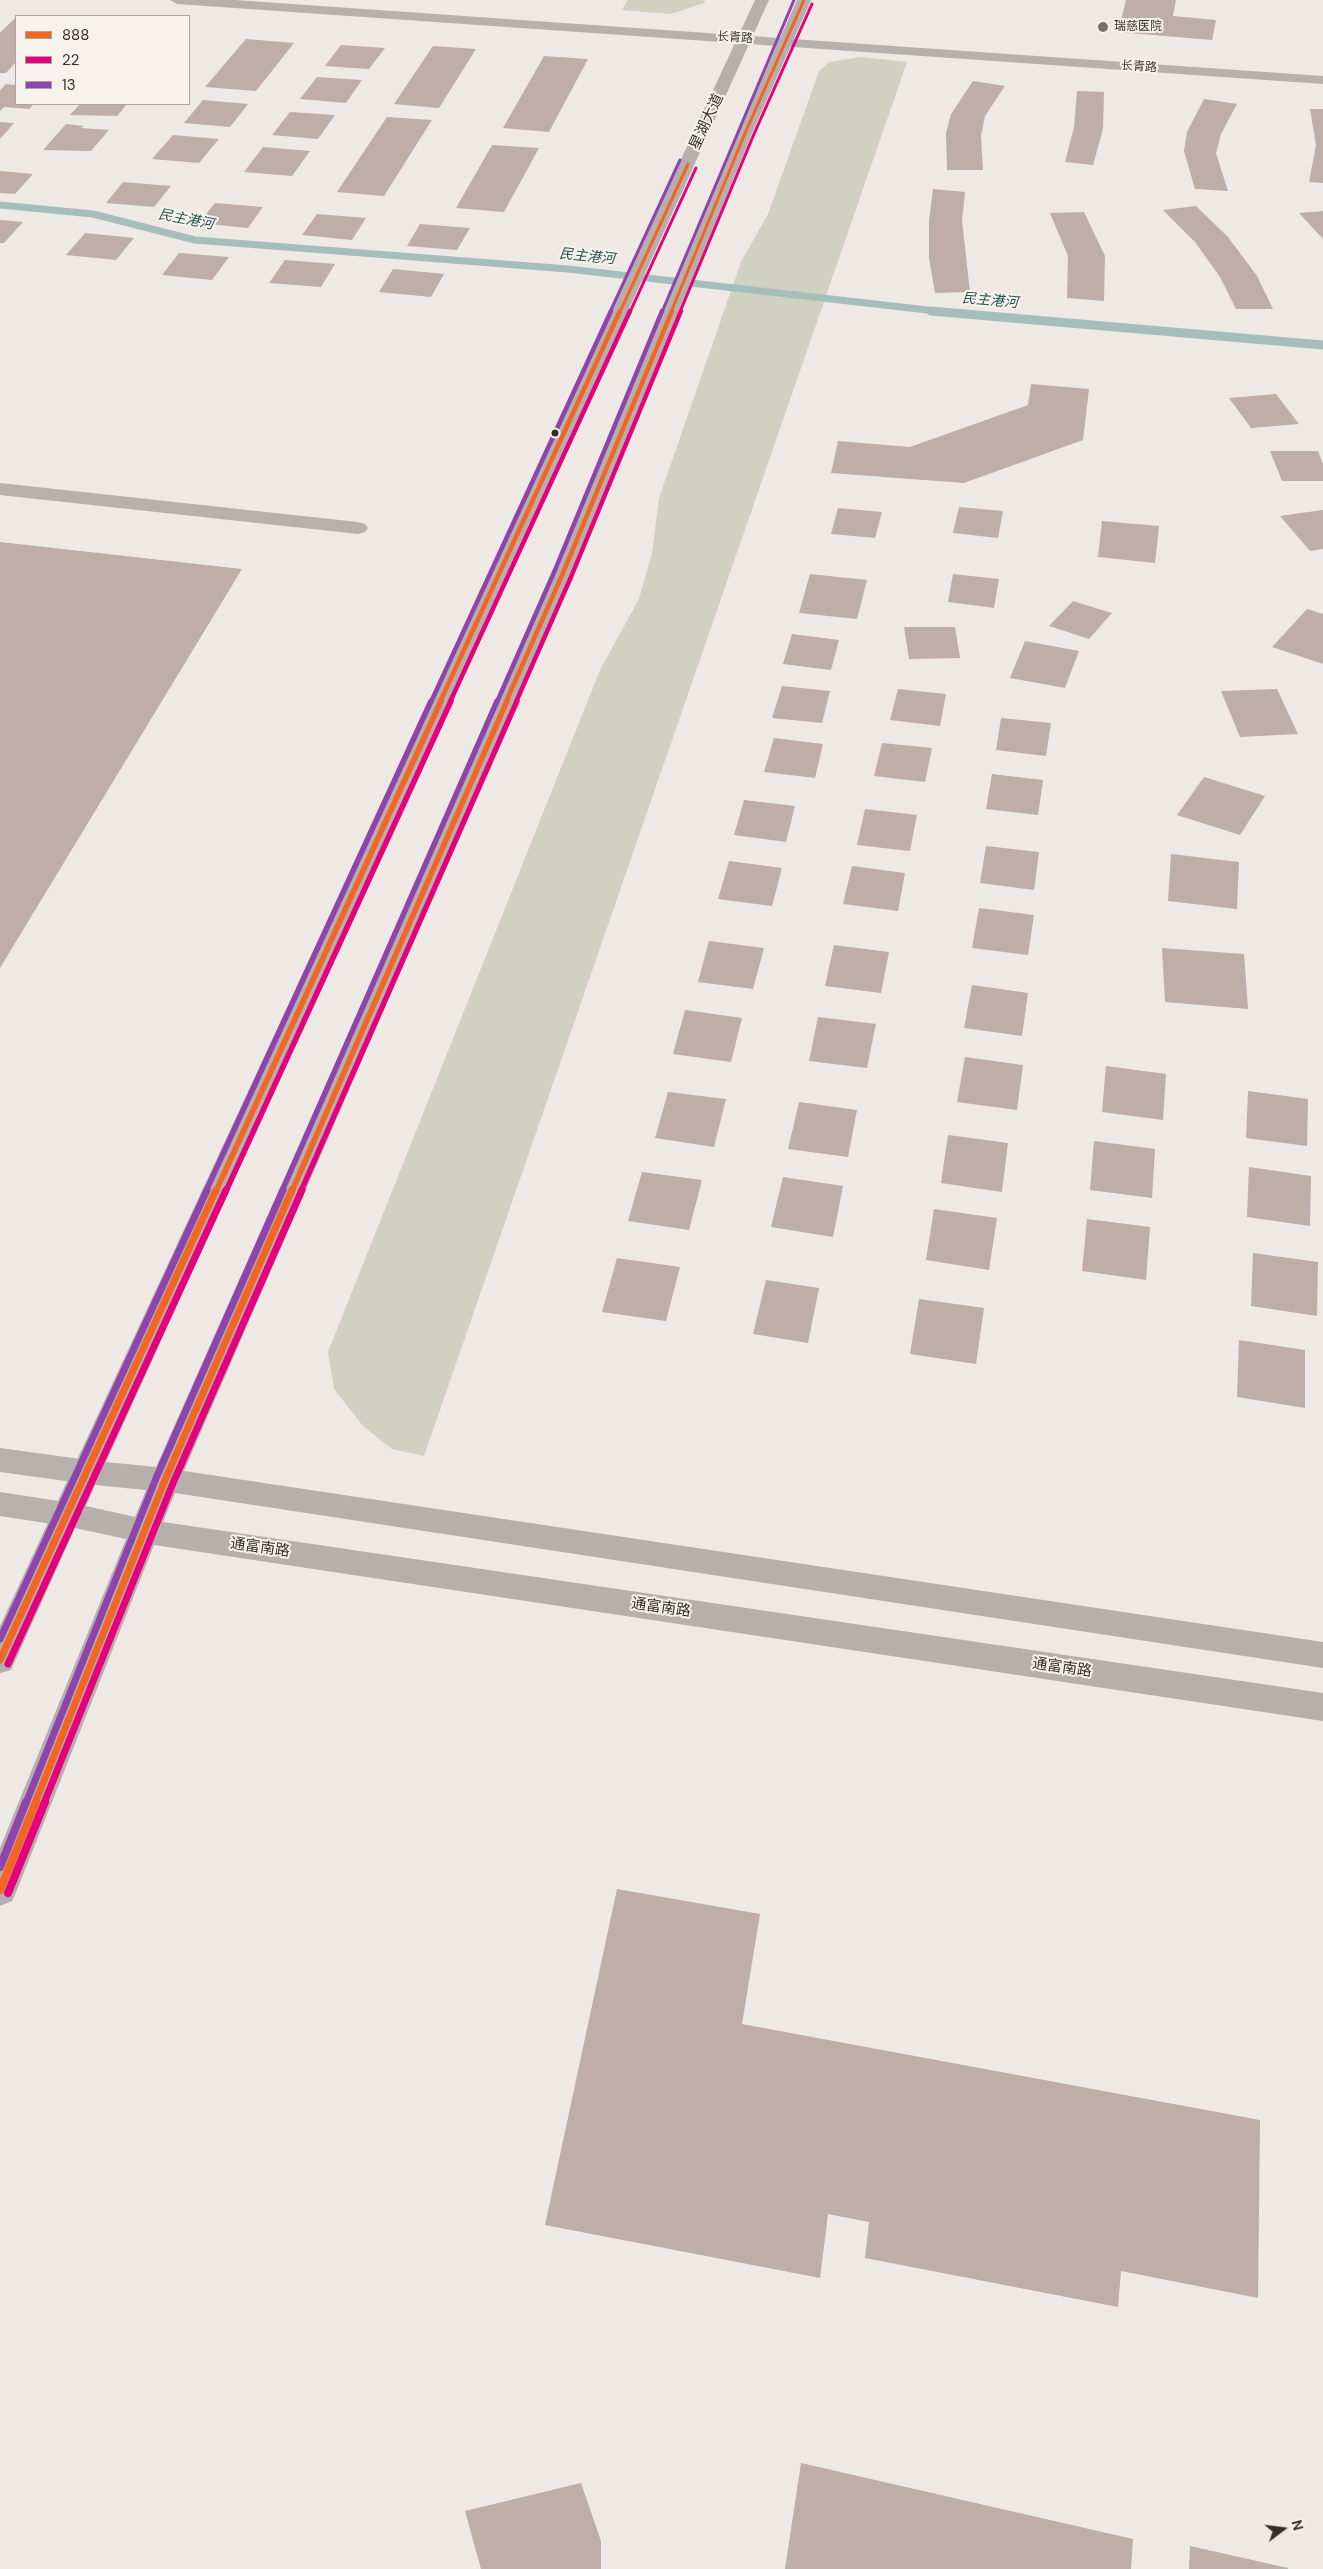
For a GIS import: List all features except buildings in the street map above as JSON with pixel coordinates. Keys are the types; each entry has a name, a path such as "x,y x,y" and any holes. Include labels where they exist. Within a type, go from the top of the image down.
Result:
{"main road":[{"name":"星湖大道","path":"0,1660 65,1514 88,1472 762,0"},
{"path":"0,1890 165,1480 563,573 746,131 804,0"},
{"path":"88,1472 165,1480 1323,1655"},
{"name":"通富南路","path":"65,1514 144,1531 1323,1707"}],"street":[{"name":"长青路","path":"177,0 746,38 1323,80"},
{"path":"0,489 358,528"},
{"path":"0,1460 88,1472"},
{"name":"通富南路","path":"0,1504 65,1514"}],"green space":[{"path":"628,0 705,0 704,3 671,14 622,10"},
{"path":"861,57 907,62 424,1456 392,1449 363,1426 334,1389 328,1352 600,670 639,599 652,553 659,498 741,262 768,214 819,71 829,62"}],"waterway":[{"name":"民主港河","path":"0,205 93,214 195,240 568,269 945,312"},
{"name":"民主港河","path":"931,311 1323,345"}],"transit line":[{"name":"13","path":"0,1867 157,1476 555,570 738,128 794,0"},
{"name":"888","path":"0,1890 165,1480 563,573 746,131 804,0"},
{"name":"22","path":"8,1893 173,1483 571,577 754,134 812,4"},
{"name":"13","path":"0,1639 680,160"},
{"name":"888","path":"0,1660 688,164"},
{"name":"22","path":"8,1664 696,168"}],"place":[{"name":"瑞慈医院","path":"1103,27"}]}
